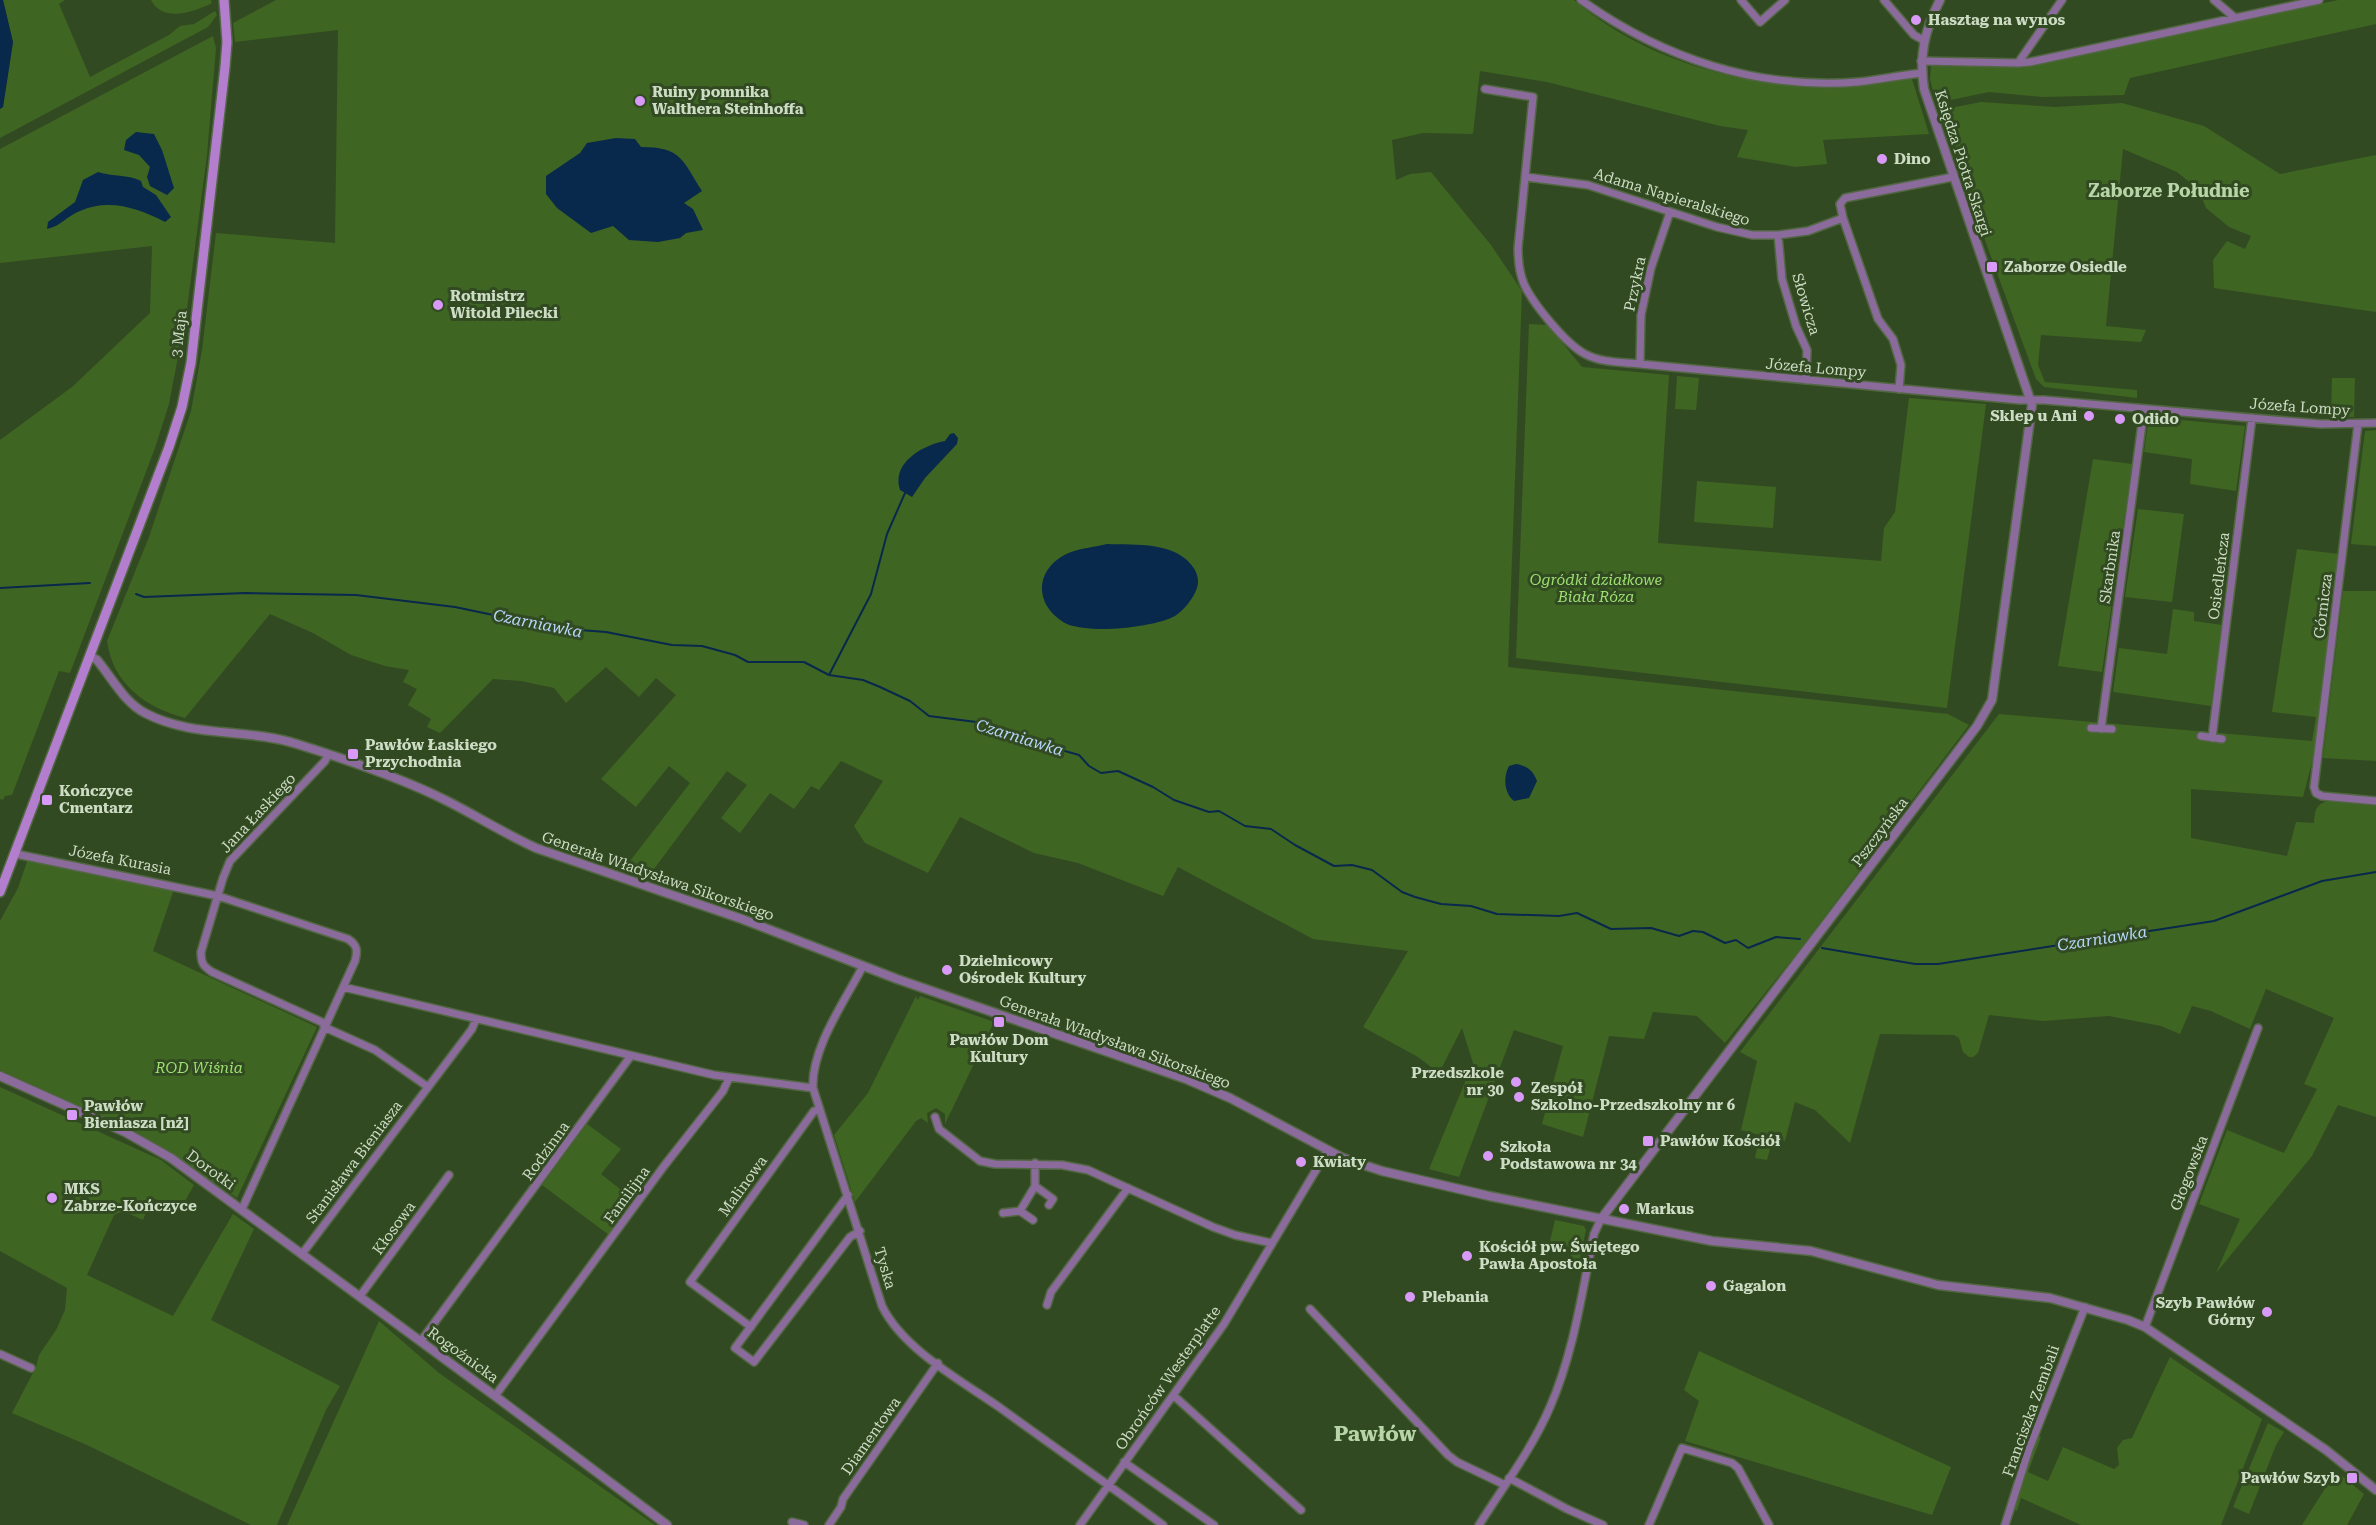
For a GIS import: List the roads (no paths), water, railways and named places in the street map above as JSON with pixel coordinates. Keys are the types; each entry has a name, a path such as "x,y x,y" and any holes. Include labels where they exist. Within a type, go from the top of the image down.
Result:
{"main road":[{"name":"3 Maja","path":"0,892 169,447 188,381 225,67 227,42 224,0"}],"street":[{"path":"1581,0 1609,20 1644,40 1687,59 1732,72 1771,79 1824,83 1859,82 1922,73"},
{"path":"1741,0 1760,22 1785,0"},
{"path":"1884,0 1914,35 1923,40"},
{"name":"Księdza Piotra Skargi","path":"1940,0 1923,40 1921,60 1930,111 2032,400"},
{"path":"2018,63 2062,0"},
{"path":"2214,0 2234,17"},
{"path":"1921,60 2018,63 2319,0"},
{"name":"Józefa Lompy","path":"1485,89 1533,97 1518,257 1526,288 1556,329 1579,351 1599,359 1899,389 2321,424 2376,423"},
{"name":"Adama Napieralskiego","path":"1526,177 1588,185 1752,236 1808,231 1843,218"},
{"path":"1899,389 1901,365 1893,339 1878,319 1840,204 1845,198 1953,177"},
{"name":"Przykra","path":"1640,364 1641,315 1651,268 1670,212"},
{"name":"Słowicza","path":"1778,235 1782,279 1796,326 1807,350 1806,380"},
{"name":"Pszczyńska","path":"1601,1219 1988,711 1995,684 2032,400"},
{"name":"Skarbnika","path":"2101,729 2144,409"},
{"name":"Osiedleńcza","path":"2212,738 2252,418"},
{"name":"Górnicza","path":"2358,424 2315,791 2322,796 2376,801"},
{"name":"Generała Władysława Sikorskiego","path":"90,656 97,660 130,702 143,712 164,722 192,729 266,736 328,755 428,792 536,848 688,899 863,966 1186,1079 1230,1098 1356,1163 1382,1171 1601,1219 1726,1243 1811,1251 1938,1285 2041,1296 2085,1307 2145,1328 2326,1450 2376,1490"},
{"path":"2091,728 2112,729"},
{"path":"2201,736 2222,739"},
{"name":"Jana Łaskiego","path":"325,1026 204,967 201,952 230,861 325,761 328,755"},
{"name":"Józefa Kurasia","path":"16,854 218,896 348,939 354,943 357,954 343,987"},
{"name":"Tyska","path":"863,966 816,1061 813,1088 882,1306 899,1332 938,1363 1163,1525"},
{"path":"242,1209 343,987 630,1057 729,1078 813,1088"},
{"name":"Stanisława Bieniasza","path":"302,1254 472,1029 476,1019"},
{"path":"325,1026 375,1050 428,1087"},
{"name":"Głogowska","path":"2145,1328 2258,1028"},
{"name":"Rodzinna","path":"421,1341 630,1057"},
{"name":"Dorotki","path":"0,1076 145,1142 242,1209"},
{"name":"Familijna","path":"495,1396 664,1166 723,1091 729,1078"},
{"name":"Malinowa","path":"751,1327 690,1282 814,1112 819,1110"},
{"path":"935,1117 939,1129 980,1161 995,1164 1062,1165 1088,1170 1213,1227 1235,1235 1272,1243"},
{"name":"Obrońców Westerplatte","path":"1080,1525 1224,1324 1328,1150"},
{"path":"1020,1211 1035,1186 1035,1163"},
{"name":"Kłosowa","path":"360,1296 449,1175"},
{"path":"1035,1186 1053,1199 1049,1205"},
{"path":"1047,1305 1051,1292 1128,1188"},
{"path":"848,1195 735,1348 754,1362 850,1237 860,1231"},
{"name":"Rogoźnicka","path":"242,1209 667,1525"},
{"path":"1003,1213 1020,1211 1033,1220"},
{"path":"1479,1525 1539,1429 1560,1381 1570,1348 1594,1234 1601,1219"},
{"name":"Franciszka Zembali","path":"2005,1525 2029,1449 2085,1307"},
{"path":"1310,1309 1457,1462 1507,1481 1603,1525"},
{"path":"0,1354 32,1368"},
{"name":"Diamentowa","path":"829,1525 841,1508 843,1498 938,1363"},
{"path":"1173,1395 1301,1510"},
{"path":"1649,1525 1682,1448 1732,1463 1738,1468 1765,1523"},
{"path":"1124,1462 1214,1525"},
{"path":"792,1522 804,1525"}],"water":[{"path":"0,0 3,0 13,42 3,107 0,109"},
{"path":"136,132 154,134 162,150 174,188 167,195 150,186 147,177 150,167 139,155 124,150 126,140"},
{"path":"616,138 635,139 641,147 665,150 673,153 685,163 702,191 684,203 693,209 703,230 686,233 680,238 658,242 629,240 613,226 591,233 557,208 546,194 546,176 580,153 587,143"},
{"path":"98,172 141,181 143,187 156,195 171,217 165,222 123,206 101,205 80,211 47,229 48,222 75,202 83,180"},
{"path":"954,433 958,438 957,444 925,478 912,497 900,490 898,480 904,464 919,451 945,441 950,434"},
{"path":"1107,544 1155,546 1178,554 1197,574 1198,586 1191,600 1175,616 1135,627 1086,628 1063,622 1046,604 1042,584 1045,575 1060,558 1071,552"},
{"path":"1516,764 1529,769 1537,781 1529,798 1514,801 1508,794 1505,780 1509,766"}],"waterway":[{"path":"829,675 871,594 887,534 905,493"},
{"name":"Czarniawka","path":"0,588 90,583"},
{"name":"Czarniawka","path":"136,594 144,597 245,593 356,595 455,607 520,618 541,627 606,632 672,645 702,646 735,655 748,662 804,662 829,675 863,680 880,687 910,701 929,716 984,723 1001,733 1079,755 1089,766 1101,773 1118,771 1153,787 1174,800 1209,812 1219,811 1245,826 1271,829 1334,866 1352,865 1372,870 1402,892 1415,897 1441,904 1471,906 1497,914 1559,916 1577,913 1611,929 1651,928 1679,936 1693,931 1703,932 1725,943 1736,940 1748,948 1776,937 1800,939"},
{"name":"Czarniawka","path":"1822,948 1915,964 1938,964 2214,921 2322,881 2376,872"}],"place":[{"name":"Hasztag na wynos","path":"1916,20"},
{"name":"Ruiny pomnika Walthera Steinhoffa","path":"640,101"},
{"name":"Dino","path":"1882,159"},
{"name":"Zaborze Osiedle","path":"1992,267"},
{"name":"Rotmistrz Witold Pilecki","path":"438,305"},
{"name":"Sklep u Ani","path":"2089,416"},
{"name":"Odido","path":"2120,419"},
{"name":"Pawłów Łaskiego Przychodnia","path":"353,754"},
{"name":"Kończyce Cmentarz","path":"47,800"},
{"name":"Dzielnicowy Ośrodek Kultury","path":"947,970"},
{"name":"Pawłów Dom Kultury","path":"999,1022"},
{"name":"Przedszkole nr 30","path":"1516,1082"},
{"name":"Zespół Szkolno-Przedszkolny nr 6","path":"1519,1097"},
{"name":"Pawłów Bieniasza [nż]","path":"72,1115"},
{"name":"Pawłów Kościół","path":"1648,1141"},
{"name":"Szkoła Podstawowa nr 34","path":"1488,1156"},
{"name":"Kwiaty","path":"1301,1162"},
{"name":"MKS Zabrze-Kończyce","path":"52,1198"},
{"name":"Markus","path":"1624,1209"},
{"name":"Kościół pw. Świętego Pawła Apostoła","path":"1467,1256"},
{"name":"Gagalon","path":"1711,1286"},
{"name":"Plebania","path":"1410,1297"},
{"name":"Szyb Pawłów Górny","path":"2267,1312"},
{"name":"Pawłów Szyb","path":"2352,1478"}],"district":[{"name":"Zaborze Południe","path":"2169,191"},
{"name":"Pawłów","path":"1375,1434"}],"park label":[{"name":"Ogródki działkowe Biała Róza","path":"1596,588"},
{"name":"ROD Wiśnia","path":"199,1068"}]}
